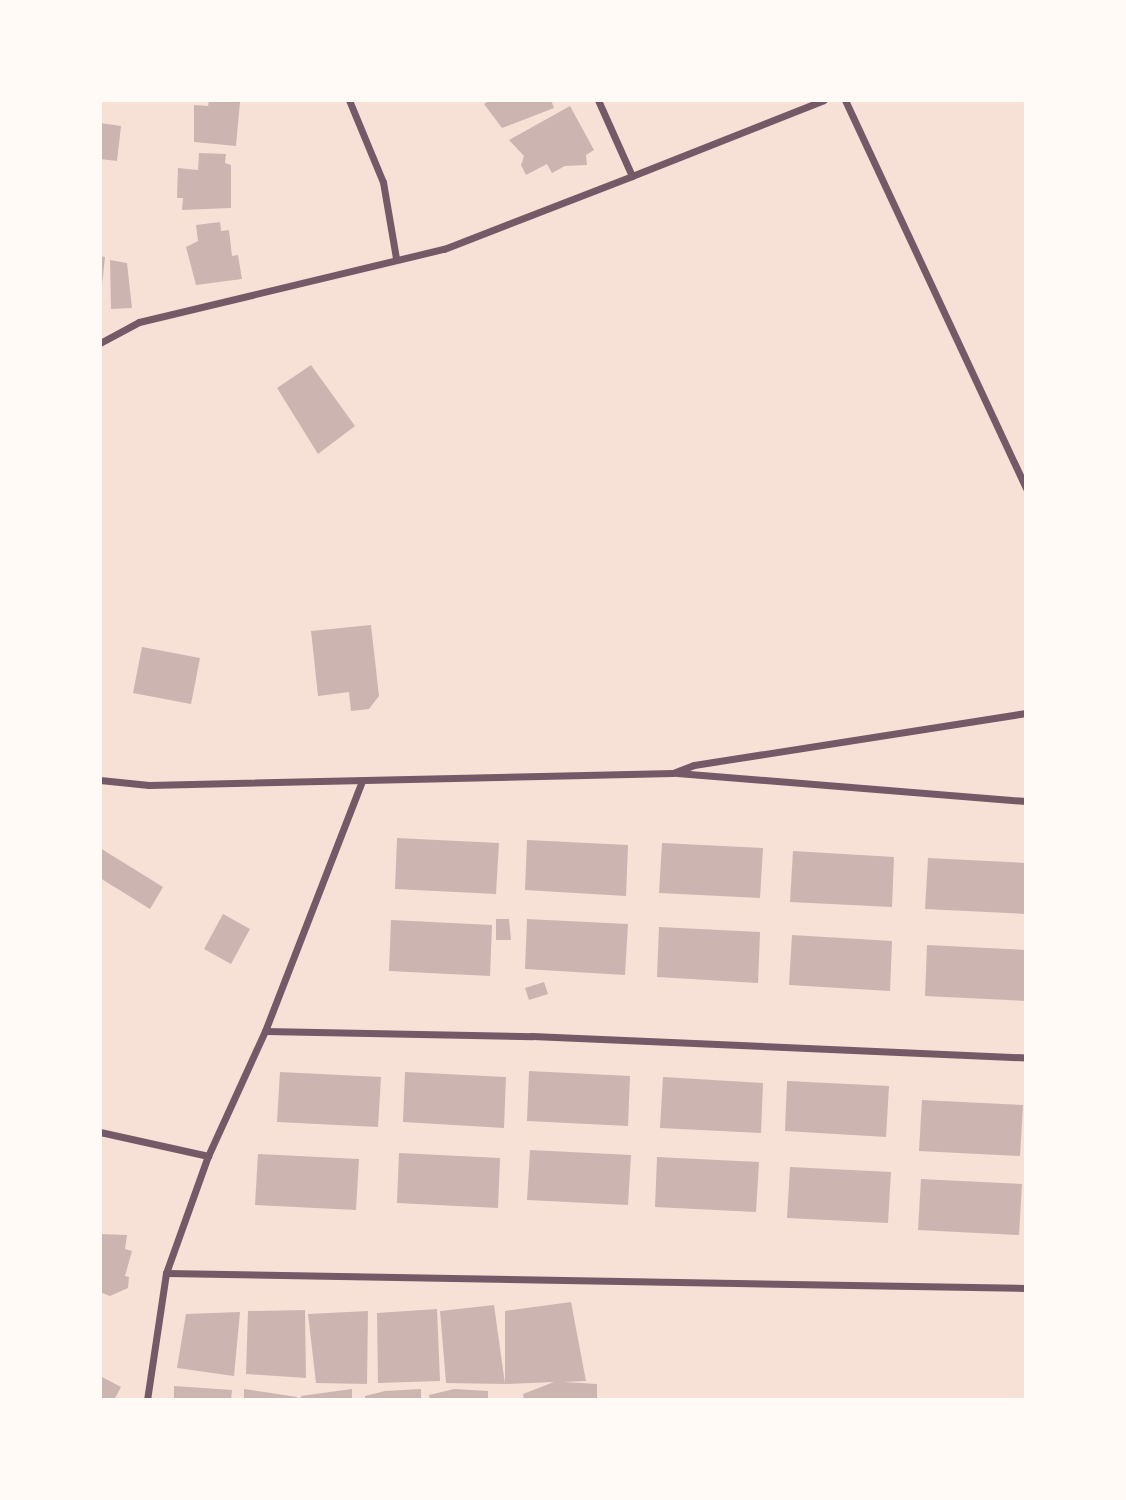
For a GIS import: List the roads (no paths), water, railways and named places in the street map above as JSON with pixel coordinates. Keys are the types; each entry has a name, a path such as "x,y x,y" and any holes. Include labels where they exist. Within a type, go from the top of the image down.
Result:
{"street":[{"path":"349,100 383,182 396,258"},
{"path":"598,100 632,176"},
{"path":"100,343 139,322 396,258 444,249 824,100"},
{"path":"845,100 1026,489"},
{"path":"673,773 694,765 1026,713"},
{"path":"100,780 149,785 673,773 1026,801"},
{"path":"147,1400 166,1273 208,1156 265,1031 362,782"},
{"path":"265,1031 532,1036 1026,1058"},
{"path":"100,1132 208,1156"},
{"path":"166,1273 1026,1288"}]}
